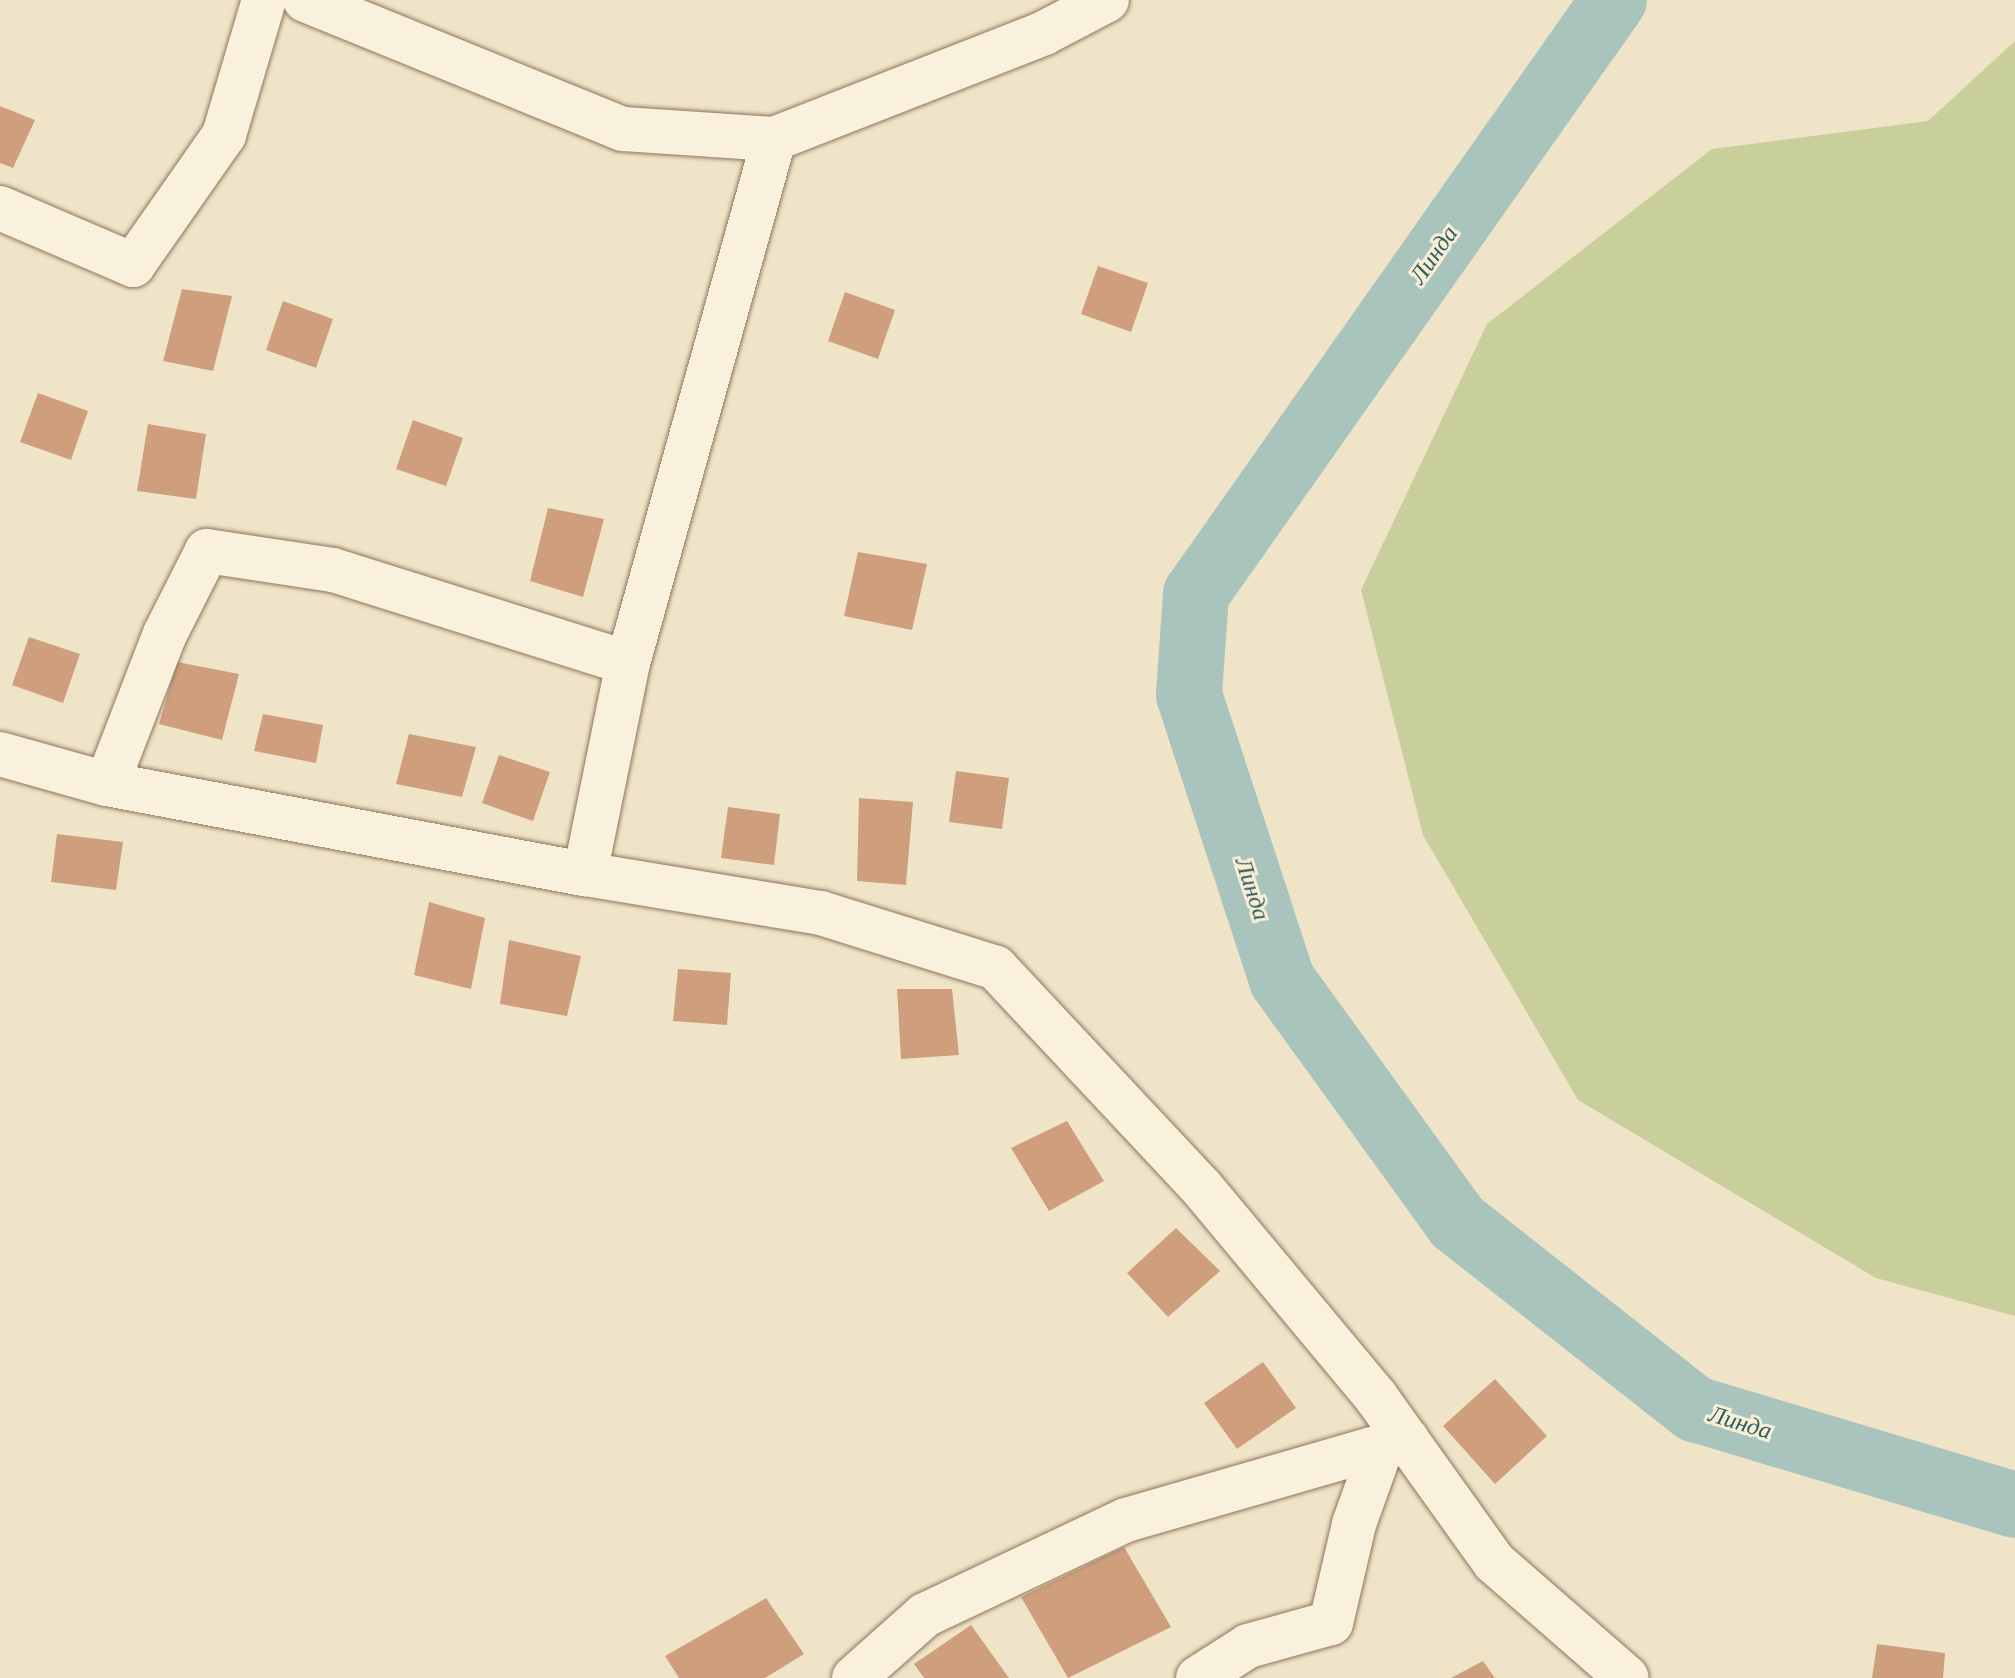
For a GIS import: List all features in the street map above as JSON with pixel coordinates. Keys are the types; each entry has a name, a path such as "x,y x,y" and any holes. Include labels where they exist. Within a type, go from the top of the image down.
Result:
{"street":[{"path":"0,208 133,265 224,135 264,0"},
{"path":"305,0 623,129 774,139 1044,33 1107,0"},
{"path":"585,874 628,663 774,139"},
{"path":"107,784 165,634 207,551 333,570 628,663"},
{"path":"0,754 107,784 585,874 821,913 996,968 1202,1188 1376,1397 1394,1442 1494,1562 1627,1678"},
{"path":"854,1678 925,1615 1126,1520 1394,1442"},
{"path":"1198,1678 1248,1646 1331,1623 1354,1524 1394,1442"}],"green space":[{"path":"2015,41 2015,1316 1876,1278 1578,1100 1423,835 1361,590 1487,324 1712,149 1928,121"}],"building":[{"path":"0,106 35,120 13,168 0,163"},
{"path":"1098,266 1148,283 1131,332 1081,314"},
{"path":"182,289 232,296 213,371 163,361"},
{"path":"845,292 895,310 878,359 828,341"},
{"path":"283,301 333,319 316,368 266,350"},
{"path":"38,393 88,411 71,460 20,442"},
{"path":"413,420 463,438 446,486 396,469"},
{"path":"148,424 206,434 196,499 137,491"},
{"path":"548,508 604,519 583,597 530,581"},
{"path":"858,552 927,564 912,630 844,616"},
{"path":"29,637 80,654 63,703 12,685"},
{"path":"177,662 239,674 222,740 159,724"},
{"path":"263,714 323,725 316,763 254,751"},
{"path":"409,734 476,747 462,797 396,784"},
{"path":"499,755 550,772 533,821 482,803"},
{"path":"956,771 1009,778 1002,829 949,822"},
{"path":"859,798 913,802 906,885 857,881"},
{"path":"728,807 780,814 774,865 721,858"},
{"path":"57,834 123,842 116,890 51,882"},
{"path":"429,902 485,918 471,989 414,975"},
{"path":"509,940 581,956 567,1016 500,1004"},
{"path":"678,969 731,973 727,1025 673,1021"},
{"path":"897,989 952,989 959,1055 901,1059"},
{"path":"1067,1121 1104,1181 1049,1211 1011,1148"},
{"path":"1176,1228 1220,1271 1168,1317 1127,1273"},
{"path":"1263,1362 1296,1408 1237,1449 1204,1403"},
{"path":"1495,1379 1547,1436 1495,1484 1443,1426"},
{"path":"1124,1547 1171,1627 1068,1678 1021,1597"},
{"path":"766,1598 804,1654 765,1678 679,1678 665,1656"},
{"path":"971,1625 1009,1678 924,1678 914,1664"},
{"path":"1877,1644 1945,1653 1943,1678 1872,1678"},
{"path":"1483,1661 1495,1678 1451,1678"}],"waterway":[{"name":"Линда","path":"1614,0 1196,594 1189,695 1282,980 1457,1222 1695,1409 2015,1505"}]}
